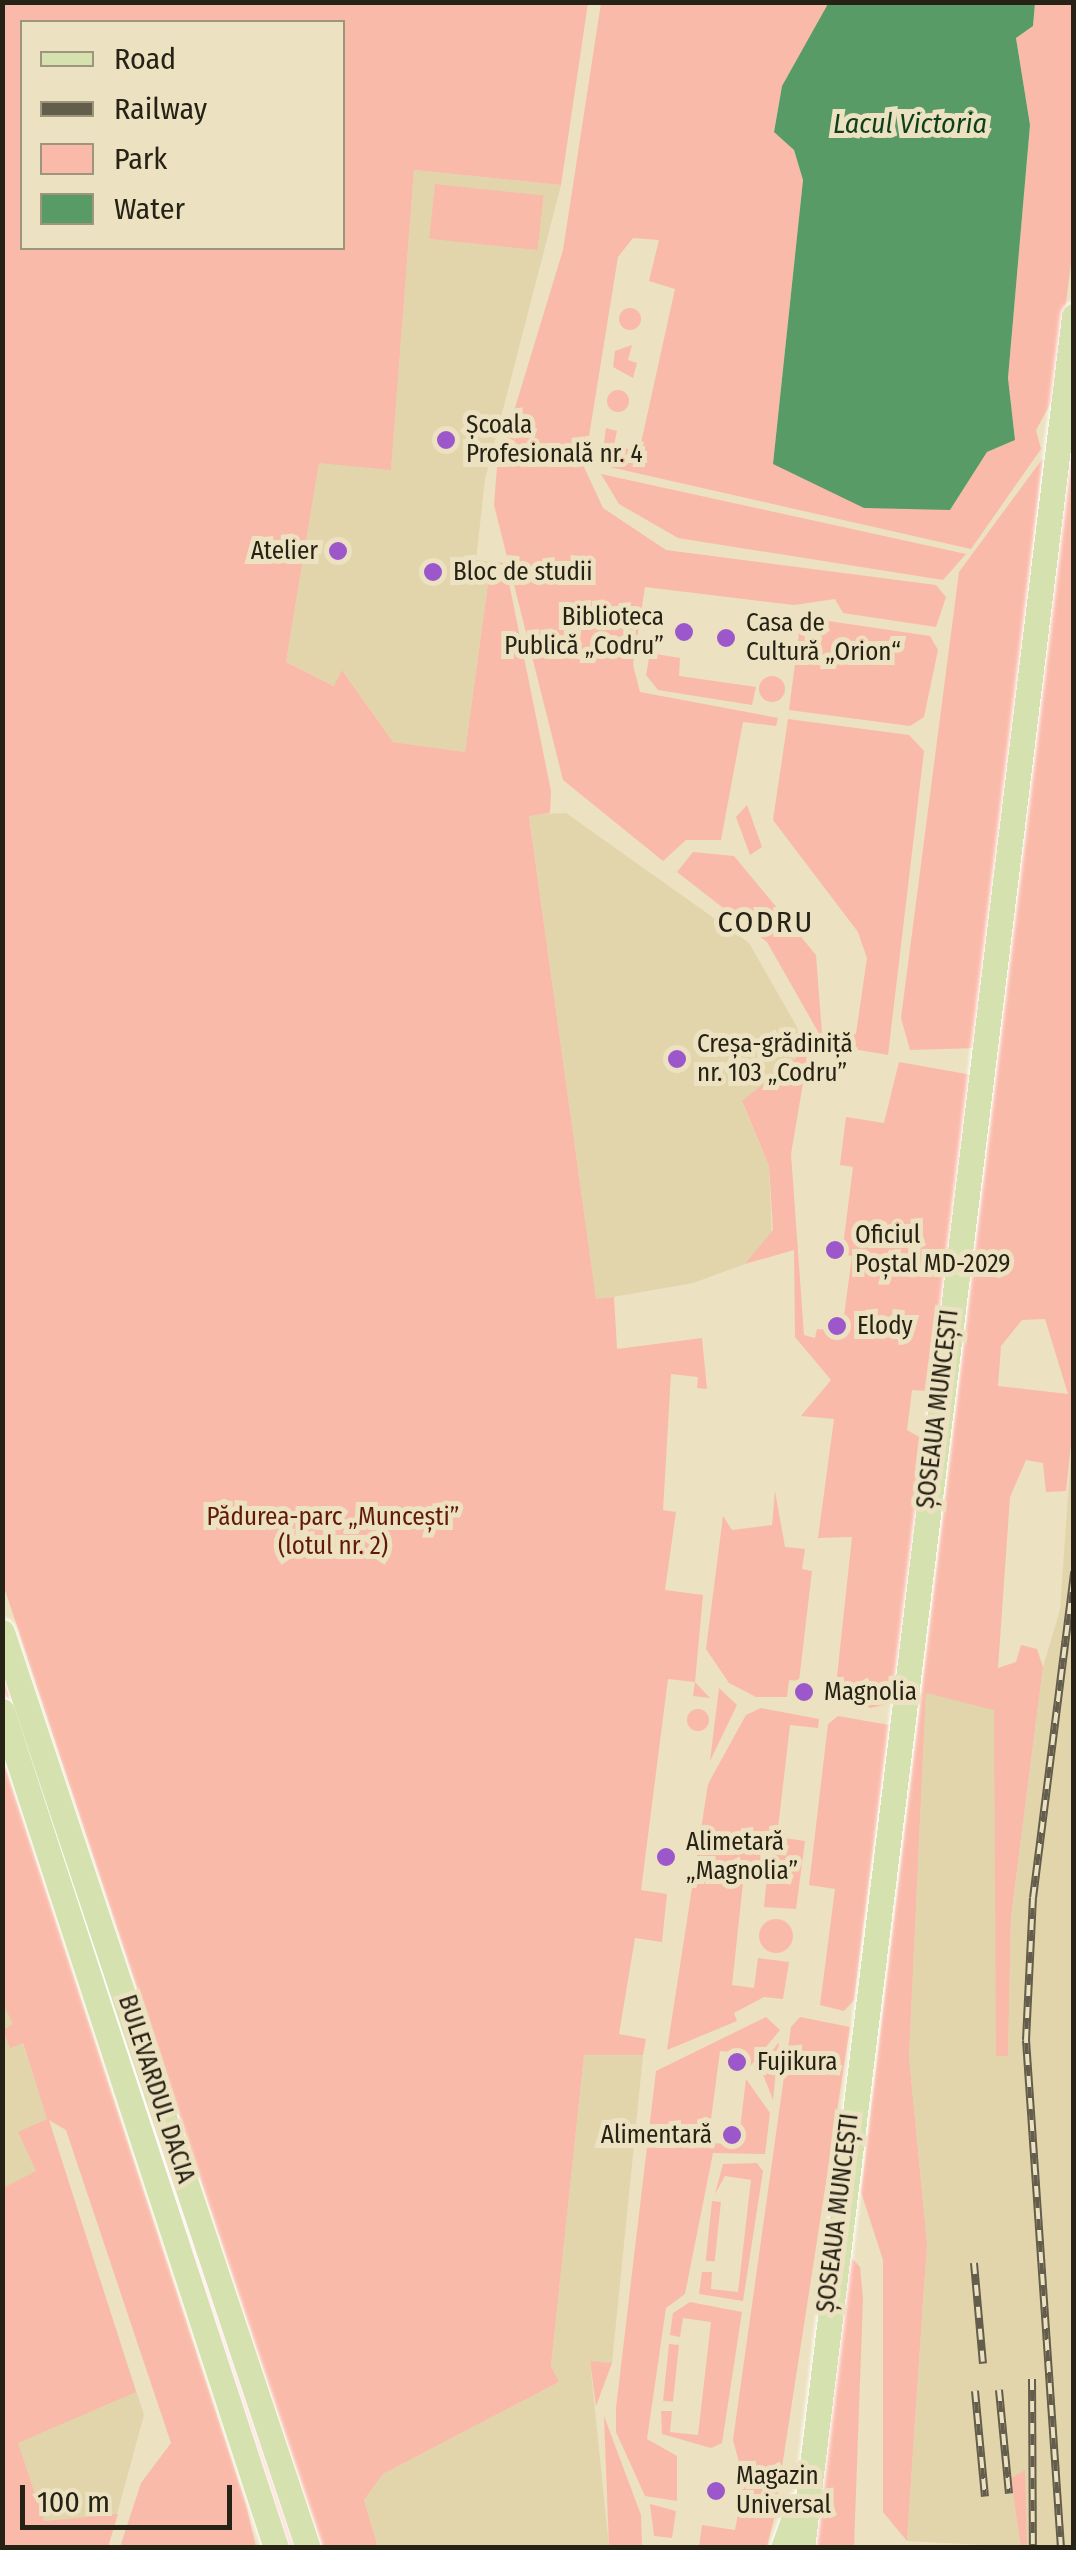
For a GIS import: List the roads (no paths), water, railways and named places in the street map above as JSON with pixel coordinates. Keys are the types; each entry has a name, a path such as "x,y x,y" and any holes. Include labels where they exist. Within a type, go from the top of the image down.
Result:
{"main road":[{"name":"ȘOSEAUA MUNCEȘTI","path":"802,2548 800,2502 1074,316"},
{"name":"BULEVARDUL DACIA","path":"4,1640 308,2548"},
{"name":"BULEVARDUL DACIA","path":"2,1711 276,2548"},
{"name":"ȘOSEAUA MUNCEȘTI","path":"783,2548 800,2502"}],"water":[{"name":"Lacul Victoria","path":"829,2 1035,3 1033,26 1016,38 1030,125 1008,378 1015,440 987,452 950,510 864,508 773,464 803,180 794,150 774,132 782,86"}],"railway":[{"path":"1061,2548 1026,2040 1033,1898 1074,1572"},
{"path":"974,2263 983,2364"},
{"path":"1032,2379 1033,2548"},
{"path":"999,2390 1009,2494"},
{"path":"975,2391 985,2497"}],"place":[{"name":"Școala Profesională nr. 4","path":"446,440"},
{"name":"Atelier","path":"338,551"},
{"name":"Bloc de studii","path":"433,572"},
{"name":"Biblioteca Publică „Codru”","path":"684,632"},
{"name":"Casa de Cultură „Orion“","path":"726,638"},
{"name":"Creșa-grădiniță nr. 103 „Codru”","path":"677,1059"},
{"name":"Oficiul Poștal MD-2029","path":"835,1250"},
{"name":"Elody","path":"837,1326"},
{"name":"Magnolia","path":"804,1692"},
{"name":"Alimetară „Magnolia”","path":"666,1857"},
{"name":"Fujikura","path":"737,2062"},
{"name":"Alimentară","path":"732,2135"},
{"name":"Magazin Universal","path":"716,2491"}],"district":[{"name":"CODRU","path":"766,922"}],"park label":[{"name":"Pădurea-parc „Muncești” (lotul nr. 2)","path":"333,1532"}]}
